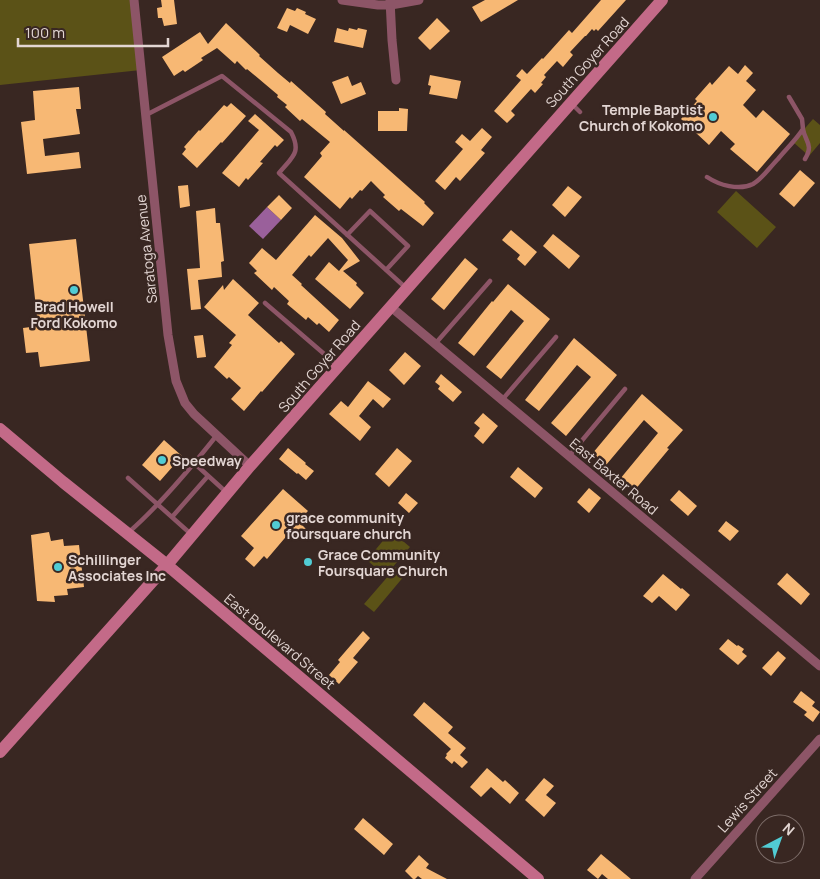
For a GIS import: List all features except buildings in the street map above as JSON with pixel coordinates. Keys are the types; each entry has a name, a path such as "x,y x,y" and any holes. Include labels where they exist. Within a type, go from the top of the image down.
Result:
{"street":[{"name":"Saratoga Avenue","path":"134,0 168,335 176,381 185,403 194,414 250,466"},
{"path":"342,0 378,5 418,0"},
{"name":"South Goyer Road","path":"0,752 167,565 250,466 407,288 575,108 662,0"},
{"path":"391,2 396,80"},
{"name":"East Baxter Road","path":"391,307 820,666"},
{"name":"East Boulevard Street","path":"0,429 167,565 538,879"},
{"name":"Lewis Street","path":"695,879 820,739"}],"lane":[{"path":"146,115 222,76 291,132 296,142 295,154 279,173 407,288"},
{"path":"789,97 802,119 804,133 810,146 805,159"},
{"path":"707,177 729,186 743,187 753,184 798,137 803,128"},
{"path":"347,235 370,211 408,246 386,270"},
{"path":"435,344 490,281"},
{"path":"265,303 338,366"},
{"path":"502,400 556,336"},
{"path":"569,456 625,389"},
{"path":"128,533 158,504 217,435"},
{"path":"194,463 227,493"},
{"path":"172,517 208,476"},
{"path":"128,478 192,535"}],"shaded area":[{"path":"0,0 134,0 141,70 0,85"},
{"path":"813,119 820,125 820,143 809,156 793,142"},
{"path":"736,191 776,227 757,248 717,212"},
{"path":"267,207 281,220 263,239 249,226"},
{"path":"391,531 410,547 385,576 367,560"},
{"path":"396,567 405,575 374,612 364,604"}],"place":[{"name":"Temple Baptist Church of Kokomo","path":"713,117"},
{"name":"Brad Howell Ford Kokomo","path":"74,290"},
{"name":"Speedway","path":"162,460"},
{"name":"grace community foursquare church","path":"276,525"},
{"name":"Grace Community Foursquare Church","path":"308,562"},
{"name":"Schillinger Associates Inc","path":"58,567"}]}
